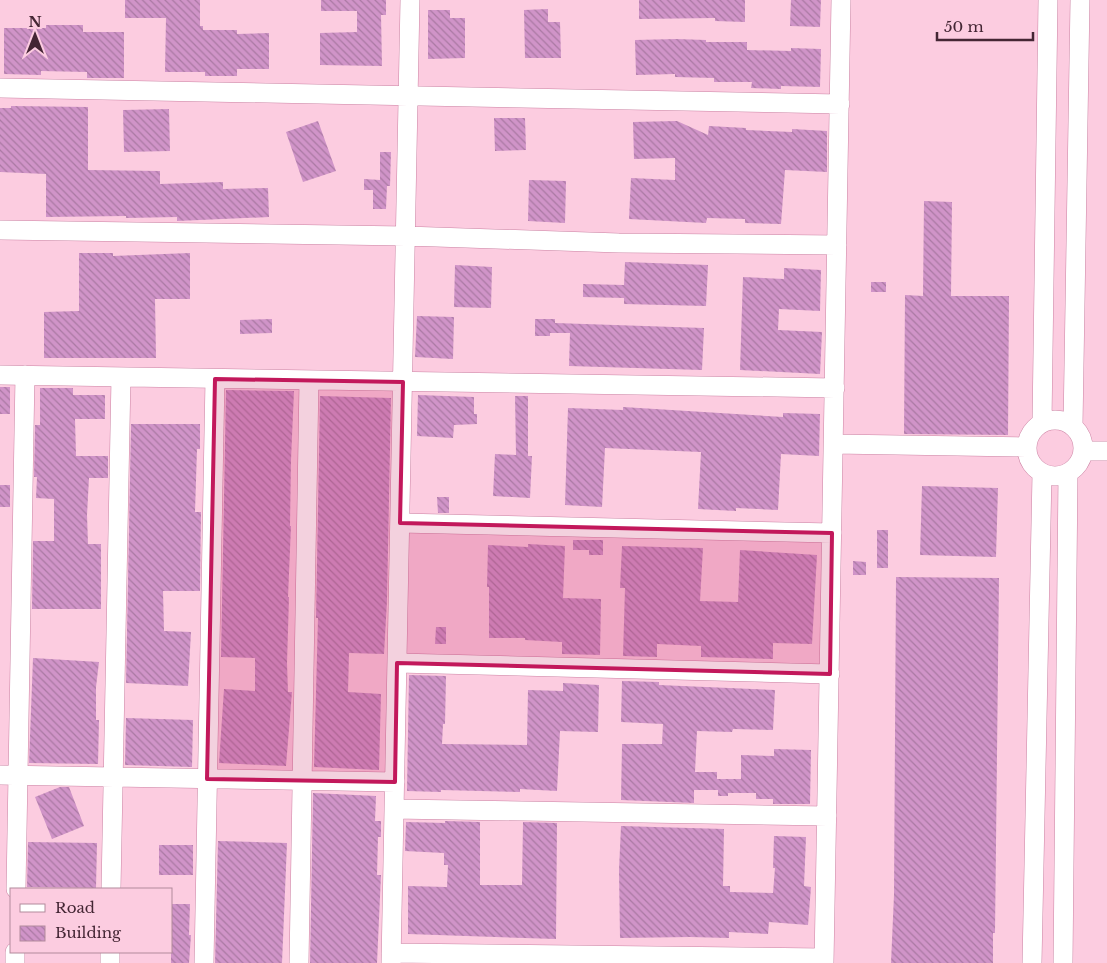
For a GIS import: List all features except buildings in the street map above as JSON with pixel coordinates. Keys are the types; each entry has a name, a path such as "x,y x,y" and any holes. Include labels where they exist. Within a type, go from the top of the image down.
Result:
{"street":[{"path":"410,0 391,958 824,961 841,0"},
{"path":"1042,423 1048,0"},
{"path":"1073,426 1080,0"},
{"path":"0,88 840,104"},
{"path":"0,230 406,236 619,243 837,246"},
{"path":"0,375 835,388"},
{"path":"16,888 9,775 25,375"},
{"path":"111,888 122,377"},
{"path":"204,963 215,379"},
{"path":"299,963 309,380"},
{"path":"1053,420 1064,421 1073,426 1083,442 1084,451 1076,468 1068,474 1060,476 1042,474 1030,463 1026,447 1034,429 1042,423 1053,420"},
{"path":"834,444 1026,447"},
{"path":"1084,451 1107,451"},
{"path":"1032,963 1042,474"},
{"path":"1062,963 1068,474"},
{"path":"400,523 832,533"},
{"path":"397,664 830,674"},
{"path":"9,775 395,782"},
{"path":"394,809 827,816"}],"highlighted area":[{"path":"215,379 403,382 400,523 832,533 830,674 397,663 395,782 207,779"}]}
